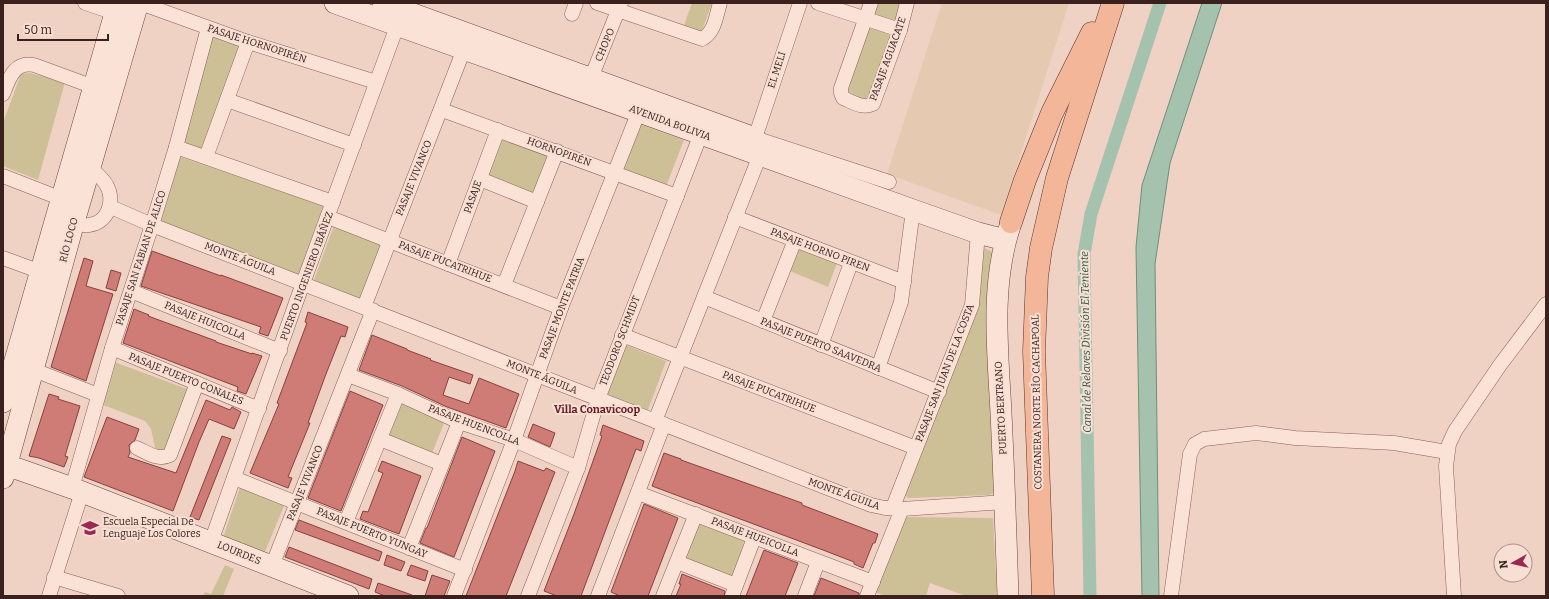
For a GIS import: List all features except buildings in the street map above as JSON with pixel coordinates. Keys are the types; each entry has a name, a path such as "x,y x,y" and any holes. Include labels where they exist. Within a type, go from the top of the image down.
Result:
{"main road":[{"path":"1008,231 1027,174 1052,112 1107,3"},
{"name":"COSTANERA NORTE RÍO CACHAPOAL","path":"1043,596 1034,367 1034,321 1037,277 1041,248 1057,178 1113,3"}],"street":[{"path":"85,3 116,8"},
{"name":"RÍO LOCO","path":"7,466 74,222 139,3"},
{"name":"PASAJE HORNOPIRÉN","path":"139,3 248,42 376,82"},
{"name":"AVENIDA BOLIVIA","path":"335,3 402,13 591,78 704,126 758,146 913,210 978,233 1008,231"},
{"name":"AVENIDA BOLIVIA","path":"383,3 464,49 639,111 704,126"},
{"path":"597,3 620,7 702,38 707,36 712,31 720,3"},
{"name":"EL MELI","path":"598,596 638,492 680,357 735,217 758,146 800,3"},
{"path":"818,3 900,30"},
{"name":"PASAJE AGUACATE","path":"871,3 841,88 843,98 863,106 873,104 900,30 907,3"},
{"name":"CHOPO","path":"591,78 620,7"},
{"name":"RÍO LOCO","path":"3,402 116,8"},
{"name":"PUERTO INGENIERO IBÁÑEZ","path":"211,542 402,13"},
{"name":"PASAJE SAN FABIAN DE ALICO","path":"49,596 77,490 98,396 176,147 208,28"},
{"path":"206,157 248,42"},
{"name":"PASAJE VIVANCO","path":"272,566 348,374 389,241 442,110 464,49"},
{"path":"3,94 13,71 16,68 25,65 34,65 94,87"},
{"path":"227,100 354,144"},
{"name":"HORNOPIRÉN","path":"442,110 677,196"},
{"name":"PASAJE MONTE PATRIA","path":"454,596 514,440 561,308 639,111"},
{"name":"TEODORO SCHMIDT","path":"528,596 578,468 598,399 704,126"},
{"name":"PASAJE","path":"448,264 498,130"},
{"name":"AVENIDA BOLIVIA","path":"758,146 889,182"},
{"path":"176,147 333,202"},
{"path":"504,285 557,151"},
{"path":"74,222 83,225 91,225 106,216 110,207 111,199 107,185 90,168"},
{"path":"3,176 62,199"},
{"path":"480,179 537,202"},
{"name":"MONTE ÁGUILA","path":"110,207 152,225 369,308 871,505 885,508 898,508 1005,502"},
{"path":"878,368 901,302 913,210"},
{"name":"PASAJE PUCATRIHUE","path":"328,217 561,308"},
{"name":"PASAJE HORNO PIREN","path":"735,217 851,263 904,282"},
{"name":"PUERTO BERTRANO","path":"1008,231 999,282 997,328 1008,596"},
{"name":"PASAJE SAN JUAN DE LA COSTA","path":"870,592 898,508 895,502 972,305 978,233"},
{"path":"763,321 795,240"},
{"path":"3,258 41,272"},
{"path":"821,345 851,263"},
{"name":"PASAJE HUICOLLA","path":"131,291 280,351"},
{"name":"PASAJE PUERTO SAAVEDRA","path":"704,297 939,392"},
{"path":"1454,596 1446,466 1447,452 1455,431 1546,304"},
{"name":"PASAJE PUCATRIHUE","path":"622,335 916,448"},
{"name":"PASAJE PUERTO CONALES","path":"112,348 259,409"},
{"path":"34,370 98,396"},
{"name":"PASAJE HUENCOLLA","path":"348,374 398,394 459,422 514,440 578,468"},
{"path":"137,448 160,458 165,458 170,455 197,383"},
{"path":"346,522 398,394"},
{"path":"409,548 459,422"},
{"path":"1171,596 1190,454 1195,444 1204,439 1256,433 1295,438 1394,443 1447,452"},
{"path":"380,439 442,464"},
{"name":"LOURDES","path":"7,466 77,490 348,596"},
{"name":"PASAJE PUERTO YUNGAY","path":"234,478 465,570"},
{"name":"PASAJE HUEICOLLA","path":"638,492 818,562 870,592"},
{"path":"663,596 696,514"},
{"path":"677,562 734,590 754,538"},
{"path":"805,596 818,562"},
{"path":"54,577 118,596"}],"shaded area":[{"path":"692,3 712,3 700,36 683,28"},
{"path":"877,3 902,3 870,103 848,91"},
{"path":"942,3 1069,3 1001,215 887,174"},
{"path":"1202,3 1222,3 1170,163 1155,264 1159,596 1142,596 1136,247 1142,185"},
{"path":"209,35 242,46 205,152 182,143"},
{"path":"30,73 65,82 38,180 3,166 3,123 21,74"},
{"path":"636,123 684,140 665,189 617,170"},
{"path":"502,137 550,156 533,194 487,176"},
{"path":"177,156 327,207 303,277 158,223"},
{"path":"335,223 383,243 362,299 314,280"},
{"path":"792,246 837,263 828,287 785,269"},
{"path":"984,248 993,252 988,338 994,490 993,493 989,495 908,498 905,495 977,312"},
{"path":"623,344 666,361 648,410 605,394"},
{"path":"109,360 190,390 164,453 155,448 151,429 145,421 98,403"},
{"path":"402,400 446,418 431,456 386,438"},
{"path":"240,487 284,506 264,554 223,538"},
{"path":"906,517 993,518 997,596 966,596 930,583 926,596 885,596 875,592"},
{"path":"694,522 745,539 732,579 681,556"},
{"path":"225,565 234,569 223,596 203,596 205,592 211,594"}],"waterway":[{"name":"Canal de Relaves División El Teniente","path":"1090,596 1084,254 1091,214 1160,3"}],"place":[{"name":"Escuela Especial De Lenguaje Los Colores","path":"90,528"}],"district":[{"name":"Villa Conavicoop","path":"597,409"}]}
